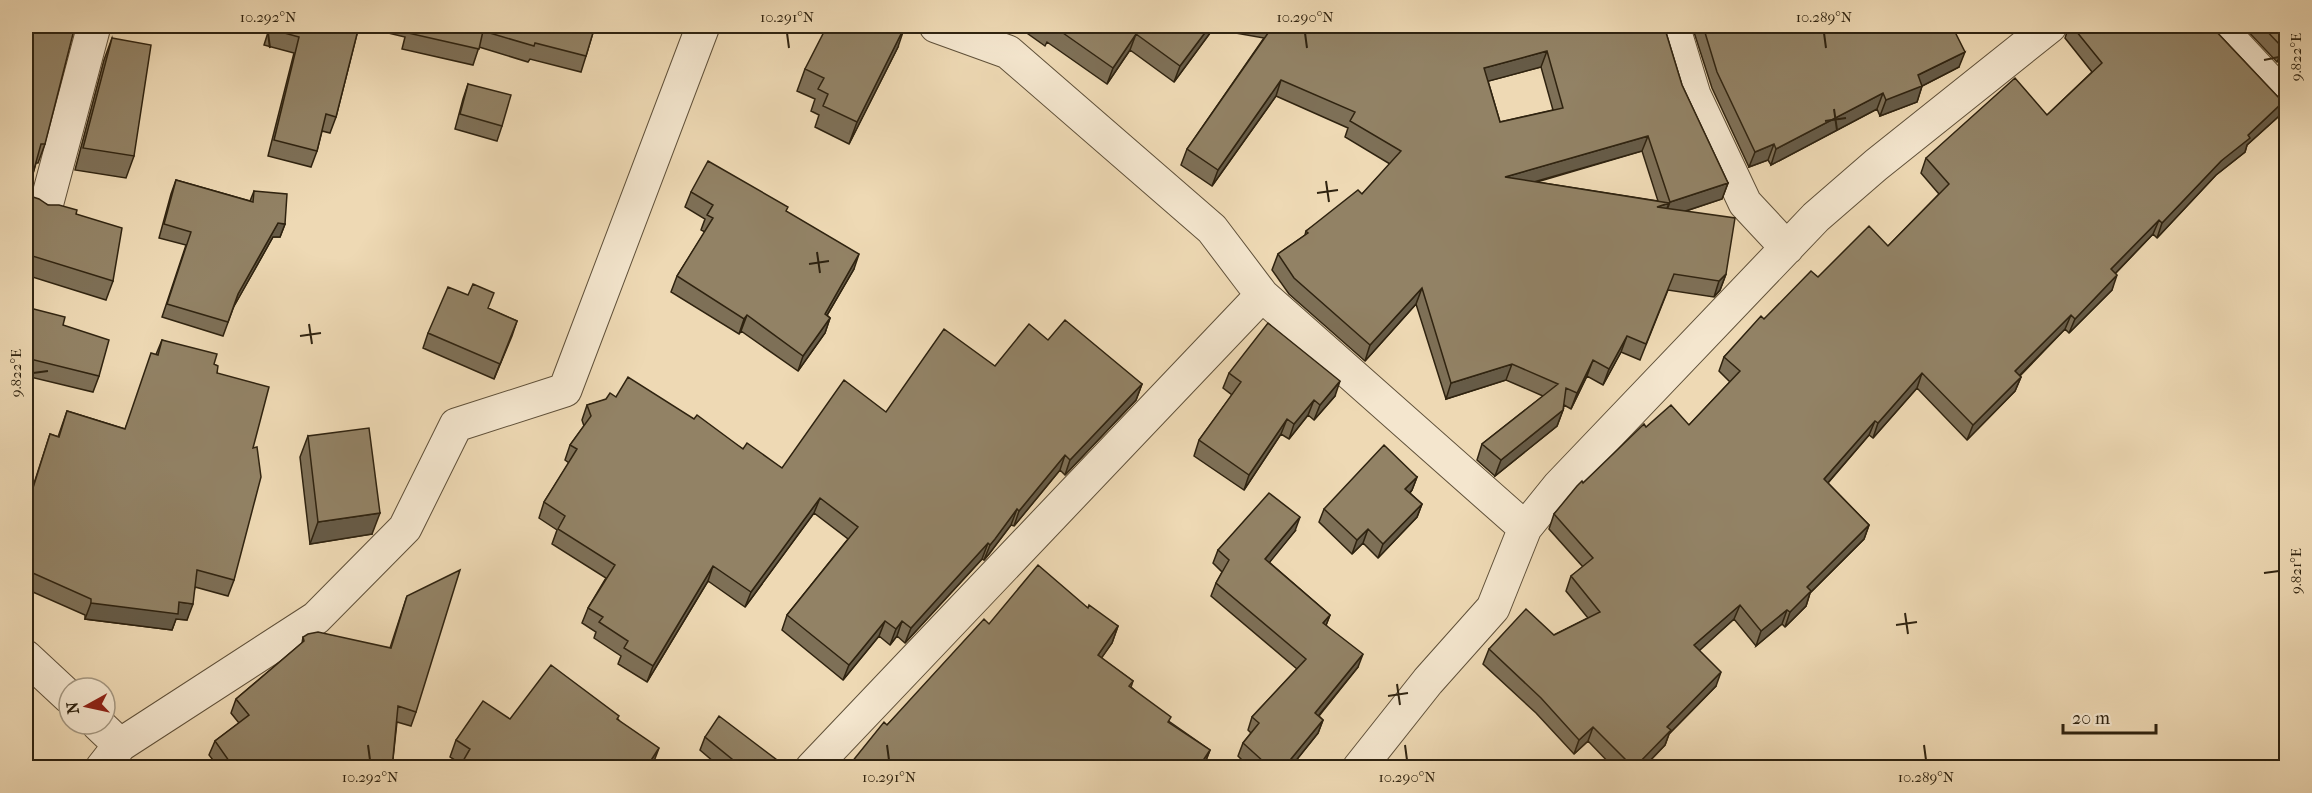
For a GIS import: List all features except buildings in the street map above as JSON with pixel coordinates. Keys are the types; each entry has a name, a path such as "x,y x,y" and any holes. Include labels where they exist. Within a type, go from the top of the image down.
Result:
{"street":[{"path":"46,206 94,26"},
{"path":"107,746 316,618 405,528 456,425 565,390 703,26"},
{"path":"936,26 1008,52 1212,229 1262,295 1526,528"},
{"path":"1673,26 1694,95 1745,203 1787,248"},
{"path":"1359,768 1428,681 1493,608 1526,528 1559,486 1816,217 1876,165 2050,26"},
{"path":"2218,26 2286,99"},
{"path":"812,768 1262,295"},
{"path":"26,657 57,686"}]}
